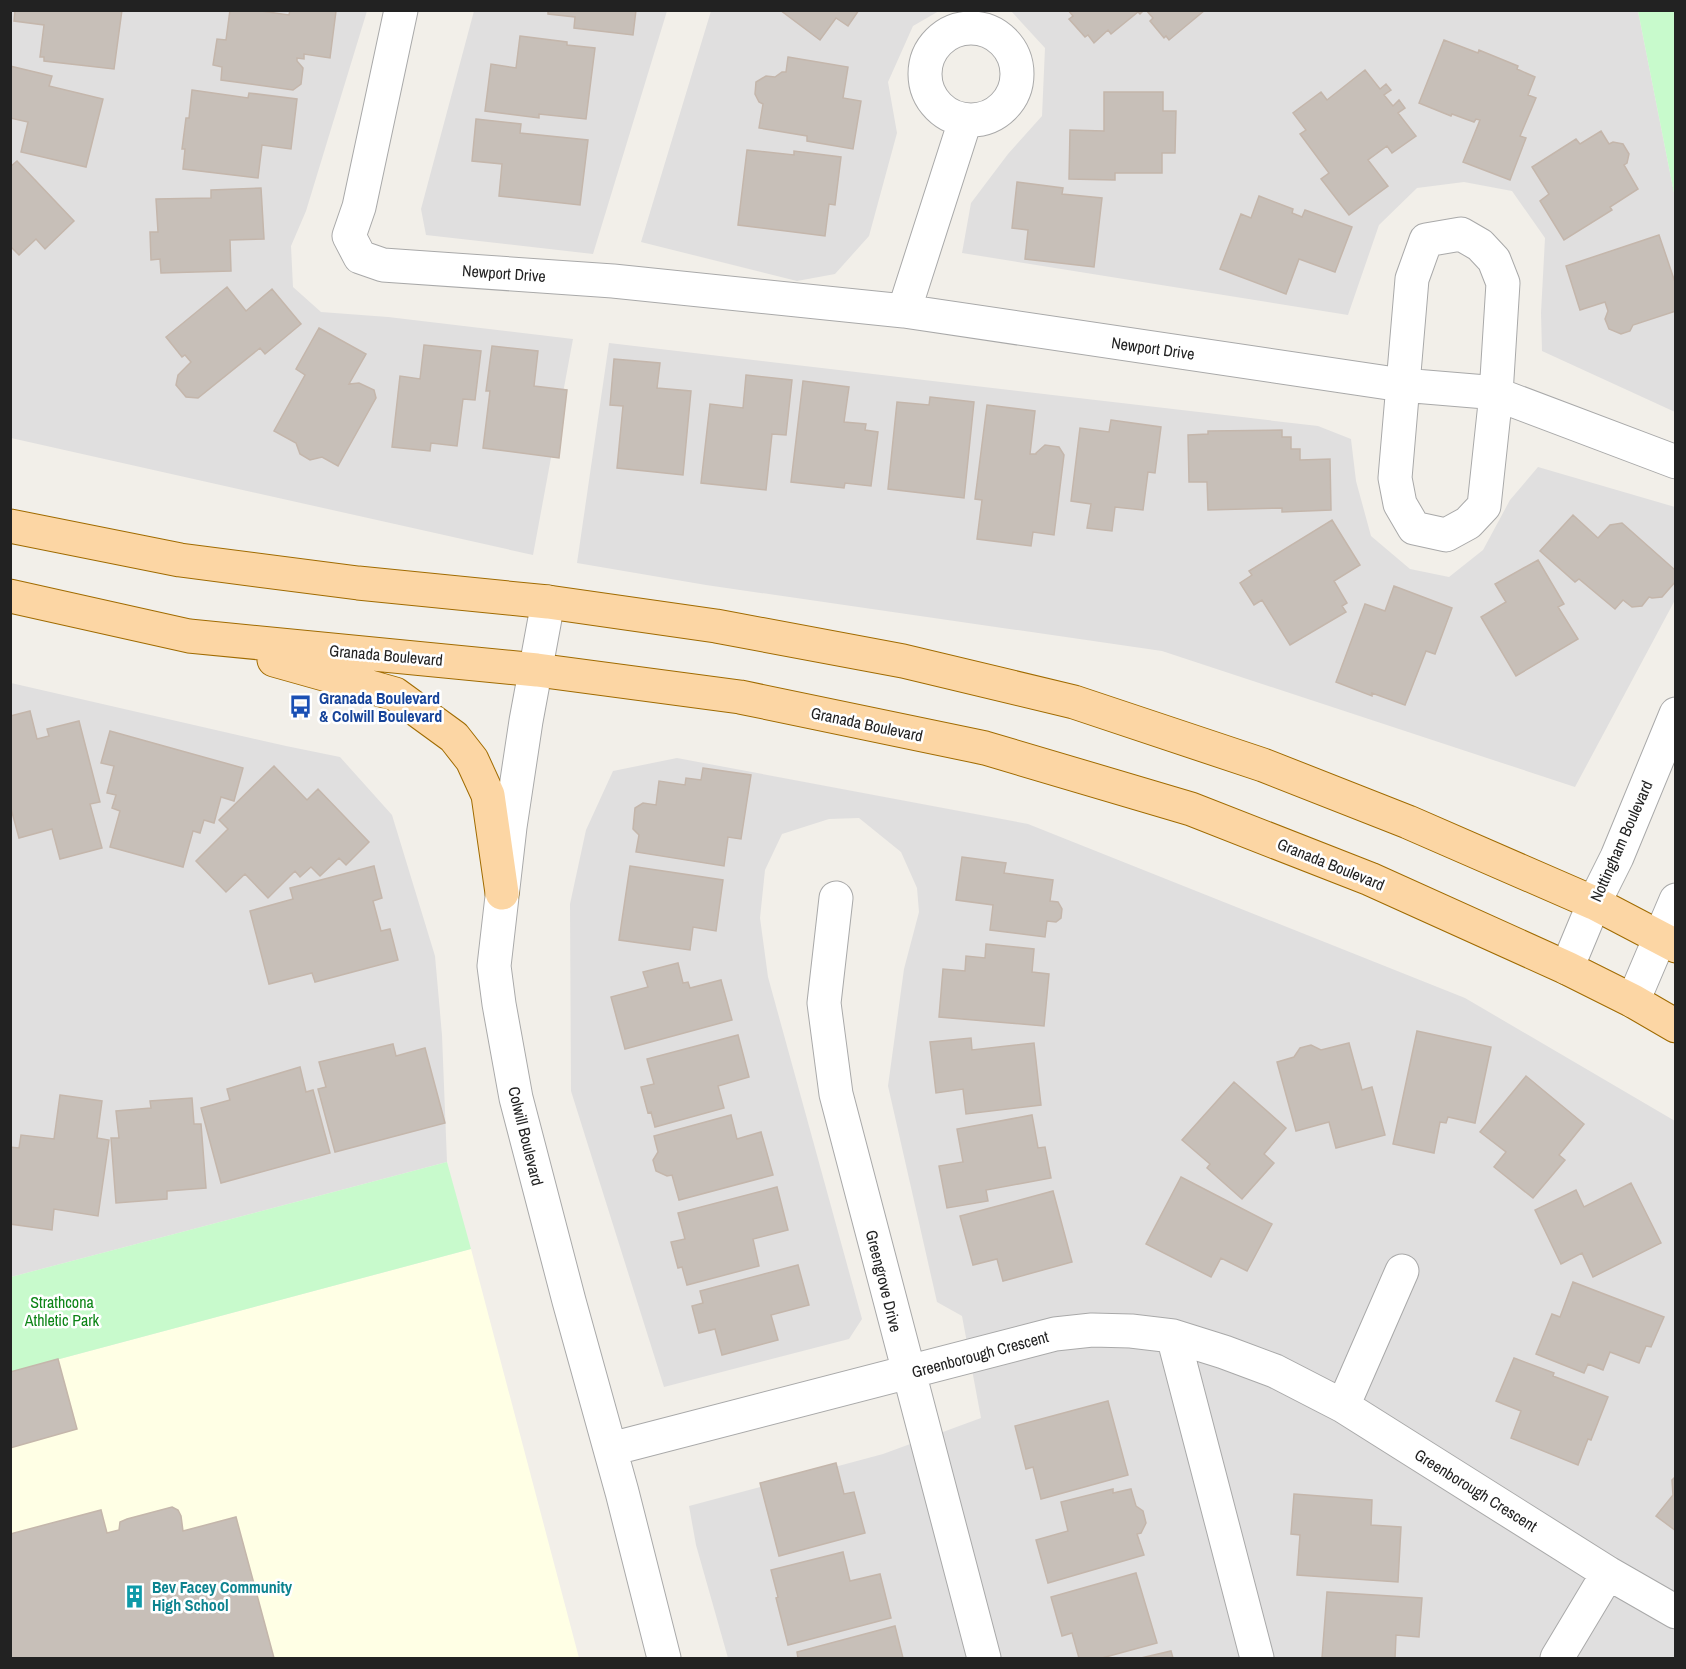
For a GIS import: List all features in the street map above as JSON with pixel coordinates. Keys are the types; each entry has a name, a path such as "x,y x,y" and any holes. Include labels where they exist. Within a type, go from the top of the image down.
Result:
{"main road":[{"path":"10,526 180,560 358,583 548,602 716,626 880,656 1074,702 1275,769 1408,822 1594,903 1668,942"},
{"name":"Granada Boulevard","path":"10,596 189,636 537,670 741,697 984,748 1191,809 1370,879 1567,968 1633,1001 1676,1026"},
{"path":"189,636 395,694 454,737 471,760 488,795 502,893"}],"street":[{"name":"Newport Drive","path":"401,10 359,207 349,236 360,257 383,265 614,280 904,311 1402,385 1486,392 1676,462"},
{"path":"904,311 965,121"},
{"path":"1461,234 1480,245 1494,260 1503,283 1496,394 1484,506 1468,523 1446,535 1414,528 1401,504 1395,478 1402,385 1412,279 1426,240 1461,234"},
{"name":"Colwill Boulevard","path":"548,602 510,826 494,966 516,1098 611,1449 664,1659"},
{"name":"Nottingham Boulevard","path":"1567,968 1594,903 1617,857 1676,714"},
{"name":"Greengrove Drive","path":"836,898 824,1003 836,1094 984,1659"},
{"path":"1633,1001 1668,942 1676,900"},
{"path":"1343,1406 1402,1271"},
{"name":"Greenborough Crescent","path":"611,1449 1055,1334 1092,1330 1131,1331 1173,1336 1275,1371 1343,1406 1608,1573 1676,1612"},
{"path":"1173,1336 1257,1659"},
{"path":"1557,1659 1608,1573"}],"shaded area":[{"path":"11,11 367,11 306,211 291,246 293,287 321,312 388,317 573,339 533,555 11,438"},
{"path":"474,11 667,11 593,254 426,235 421,209"},
{"path":"711,11 939,11 913,26 888,82 897,133 869,236 835,274 797,281 641,242"},
{"path":"1011,11 1638,11 1675,198 1675,412 1542,351 1541,313 1545,238 1512,191 1464,182 1417,188 1379,225 1348,315 962,253 971,203 1008,154 1042,116 1045,48"},
{"path":"609,343 1318,426 1351,439 1356,481 1371,536 1410,569 1449,577 1483,550 1510,500 1538,467 1675,507 1675,600 1575,787 1162,651 706,585 577,563"},
{"path":"11,683 340,757 392,815 435,956 442,1035 447,1162 11,1277"},
{"path":"677,758 1028,824 1465,998 1675,1121 1675,1658 728,1658 696,1545 689,1506 883,1454 981,1418 962,1316 937,1302 888,1086 904,969 919,912 917,888 901,852 859,818 829,819 782,834 765,870 760,918 768,977 862,1319 849,1339 664,1387 571,1091 570,904 586,830 613,771"},
{"name":"Bev Facey Community High School","path":"471,1249 579,1658 11,1658 11,1372"}],"green space":[{"path":"1638,11 1675,11 1675,198"},
{"name":"Strathcona Athletic Park","path":"447,1162 471,1249 11,1372 11,1277"}],"building":[{"path":"15,10 122,10 114,69 44,61 44,57 40,57 44,25 14,21"},
{"path":"230,10 254,10 289,15 290,10 336,11 330,58 304,54 304,59 297,58 303,68 301,84 293,90 221,80 222,67 213,65 217,39 226,40"},
{"path":"548,10 636,10 633,35 574,28 575,17 548,14"},
{"path":"780,10 859,10 848,26 836,18 820,40"},
{"path":"1068,10 1144,10 1140,14 1138,12 1111,34 1108,30 1094,43 1088,35 1085,37 1069,19 1073,16"},
{"path":"1146,10 1205,10 1169,40 1166,36 1164,38 1150,21 1153,18"},
{"path":"520,36 595,48 586,119 539,114 539,118 485,111 491,64 516,68"},
{"path":"1444,40 1478,53 1479,50 1518,66 1517,69 1535,77 1528,95 1536,98 1520,136 1526,138 1510,180 1463,162 1480,120 1476,119 1474,122 1452,114 1451,116 1419,103"},
{"path":"788,57 848,67 843,98 861,101 853,149 807,141 807,136 759,128 763,104 759,102 755,94 756,82 766,76 775,77 786,72"},
{"path":"10,66 52,76 49,86 103,99 86,167 21,152 28,122 10,118"},
{"path":"1365,70 1380,89 1386,84 1391,90 1384,95 1393,106 1399,100 1405,108 1398,113 1416,136 1392,153 1387,146 1368,160 1388,186 1349,215 1321,179 1329,173 1300,134 1306,130 1293,113 1321,92 1327,100"},
{"path":"192,90 248,98 249,93 297,99 291,149 262,145 258,178 183,169 185,149 182,149"},
{"path":"1104,92 1163,92 1163,111 1176,111 1175,153 1162,153 1162,173 1115,173 1115,180 1069,179 1070,130 1104,131"},
{"path":"476,119 521,124 520,133 588,140 580,205 499,196 502,164 472,161"},
{"path":"1601,131 1609,144 1613,142 1623,144 1629,154 1627,163 1624,165 1638,189 1610,207 1612,210 1564,240 1540,201 1549,194 1532,167 1576,139 1580,144"},
{"path":"747,150 794,155 794,151 841,157 835,205 829,204 825,236 738,225"},
{"path":"17,161 74,221 45,249 36,239 19,255 10,246 10,167"},
{"path":"1017,182 1063,188 1062,194 1102,198 1094,267 1025,259 1028,230 1012,228"},
{"path":"261,188 264,239 230,240 231,271 161,273 160,259 151,260 150,232 158,232 156,199 211,198 211,190"},
{"path":"1259,196 1293,209 1292,213 1302,217 1305,210 1352,227 1335,272 1299,259 1286,294 1220,269 1241,214 1251,218"},
{"path":"1659,235 1676,285 1676,311 1633,325 1630,331 1621,334 1609,329 1605,319 1608,311 1605,302 1580,310 1566,266"},
{"path":"227,287 246,311 272,289 301,324 265,354 260,348 198,398 186,397 176,385 178,375 191,362 185,355 182,357 166,337"},
{"path":"319,328 366,354 349,384 359,383 374,390 376,398 338,466 322,457 310,460 300,454 296,443 274,431 305,375 296,369"},
{"path":"424,345 481,351 475,400 463,399 457,446 431,443 430,451 392,447 400,376 420,379"},
{"path":"492,346 538,351 534,386 567,390 559,458 483,448 490,391 486,391"},
{"path":"614,359 660,363 657,388 691,391 683,475 617,468 623,406 610,405"},
{"path":"746,375 792,380 786,435 772,434 766,490 701,483 710,404 743,408"},
{"path":"803,381 849,387 844,422 866,424 865,430 878,432 871,486 845,483 844,488 791,482"},
{"path":"930,397 974,402 964,498 888,489 897,402 929,405"},
{"path":"987,405 1035,411 1030,454 1036,454 1045,445 1059,447 1064,455 1054,535 1033,532 1031,546 977,539 982,500 975,499"},
{"path":"1111,420 1161,427 1155,473 1148,472 1143,510 1115,507 1112,531 1087,528 1091,504 1071,501 1080,428 1109,432"},
{"path":"1282,430 1282,437 1291,437 1291,449 1300,449 1300,460 1330,459 1331,510 1282,512 1282,508 1208,510 1207,482 1189,482 1188,435 1208,434 1208,431"},
{"path":"1573,515 1598,538 1610,525 1622,523 1675,570 1676,581 1662,597 1649,597 1642,606 1632,607 1623,600 1615,609 1579,579 1575,582 1540,551"},
{"path":"1332,520 1360,565 1334,581 1347,603 1342,606 1346,612 1290,645 1262,600 1254,605 1240,583 1252,575 1249,571"},
{"path":"1538,560 1564,604 1558,607 1578,639 1516,676 1481,617 1506,602 1495,584"},
{"path":"1394,586 1452,608 1435,654 1426,651 1405,705 1372,693 1372,696 1336,682 1365,604 1385,611"},
{"path":"30,711 37,739 49,736 47,729 79,721 100,802 90,804 102,848 60,859 52,829 19,838 10,805 10,716"},
{"path":"110,731 243,768 234,801 221,797 214,823 204,820 200,833 193,831 183,867 110,847 120,811 112,808 116,795 107,793 114,766 101,763"},
{"path":"274,766 307,800 318,789 369,842 346,865 339,858 320,876 311,867 300,877 295,871 268,898 245,874 226,892 196,861 228,829 219,820"},
{"path":"703,768 751,775 741,839 728,837 724,866 636,852 639,835 633,829 635,808 643,803 656,805 659,781 685,785 686,778 701,780"},
{"path":"962,857 1006,863 1004,873 1053,880 1050,901 1058,902 1062,909 1061,918 1056,922 1047,921 1045,937 990,930 993,905 956,900"},
{"path":"374,866 382,898 373,901 381,931 390,929 398,960 315,982 312,973 269,984 250,911 293,899 290,888"},
{"path":"630,866 723,880 716,931 693,927 690,950 619,940"},
{"path":"986,944 1034,949 1032,972 1049,974 1044,1026 939,1017 943,969 965,971 966,956 985,958"},
{"path":"678,963 683,983 688,982 690,988 721,980 732,1020 625,1049 611,997 648,987 643,972"},
{"path":"1417,1031 1491,1047 1475,1123 1448,1117 1446,1123 1440,1122 1434,1153 1393,1144"},
{"path":"738,1035 749,1077 718,1086 724,1108 655,1127 651,1112 648,1113 641,1087 654,1084 647,1059"},
{"path":"971,1038 972,1050 1034,1043 1041,1105 966,1114 963,1089 936,1093 930,1042"},
{"path":"1349,1043 1362,1090 1372,1087 1385,1135 1336,1148 1329,1122 1296,1131 1277,1062 1294,1057 1300,1048 1311,1045 1321,1050"},
{"path":"393,1044 396,1056 425,1048 445,1123 335,1152 318,1089 326,1087 319,1062"},
{"path":"300,1067 306,1092 313,1090 330,1153 221,1183 201,1108 230,1100 227,1089"},
{"path":"1526,1076 1584,1124 1559,1155 1565,1160 1533,1198 1494,1167 1506,1152 1480,1132"},
{"path":"1234,1082 1286,1128 1264,1154 1274,1163 1242,1199 1207,1168 1210,1164 1182,1140"},
{"path":"60,1095 102,1101 97,1138 109,1140 98,1216 54,1209 52,1230 10,1224 10,1147 19,1148 21,1135 54,1139"},
{"path":"192,1098 194,1124 201,1124 206,1188 167,1191 167,1199 116,1203 111,1138 119,1138 116,1111 151,1108 150,1101"},
{"path":"731,1115 737,1139 761,1132 773,1175 679,1200 672,1175 667,1176 656,1171 653,1160 658,1152 654,1136"},
{"path":"1032,1115 1038,1148 1045,1147 1051,1178 986,1190 988,1201 947,1208 939,1166 963,1162 957,1129"},
{"path":"1181,1177 1272,1224 1247,1271 1221,1258 1211,1277 1146,1244"},
{"path":"1631,1183 1661,1243 1593,1277 1582,1253 1561,1264 1535,1210 1576,1190 1584,1207"},
{"path":"777,1187 788,1230 753,1239 759,1266 687,1285 682,1267 678,1268 671,1242 685,1239 678,1213"},
{"path":"1053,1191 1072,1262 1003,1281 997,1259 973,1265 960,1216"},
{"path":"798,1265 809,1305 771,1315 778,1340 722,1355 715,1329 699,1333 692,1306 703,1303 700,1291"},
{"path":"1573,1282 1664,1317 1651,1347 1646,1346 1639,1363 1610,1352 1603,1370 1588,1364 1584,1373 1536,1354 1552,1314 1560,1317"},
{"path":"1514,1358 1608,1397 1591,1440 1588,1439 1578,1465 1511,1438 1521,1411 1496,1401"},
{"path":"58,1359 77,1429 10,1448 10,1372"},
{"path":"1108,1401 1128,1475 1041,1499 1033,1467 1026,1469 1015,1426"},
{"path":"836,1463 844,1494 854,1492 865,1533 779,1556 760,1483"},
{"path":"1676,1476 1676,1531 1656,1516 1673,1495 1672,1480"},
{"path":"1113,1489 1113,1493 1131,1489 1136,1506 1143,1511 1146,1523 1141,1533 1137,1534 1144,1555 1048,1583 1036,1540 1068,1531 1061,1502"},
{"path":"1294,1494 1372,1500 1371,1525 1401,1527 1398,1582 1297,1575 1300,1535 1291,1534"},
{"name":"Bev Facey Community High School","path":"172,1507 178,1510 181,1516 183,1531 236,1517 274,1658 10,1658 10,1534 101,1510 107,1533 119,1530 120,1522 127,1519"},
{"path":"843,1552 850,1581 880,1574 891,1618 788,1645 771,1570"},
{"path":"1136,1573 1157,1643 1102,1658 1079,1658 1072,1633 1062,1636 1051,1597"},
{"path":"1327,1592 1422,1598 1419,1637 1396,1635 1395,1658 1322,1658"},
{"path":"895,1626 903,1658 798,1658 797,1652"},
{"path":"1171,1651 1173,1658 1141,1658"}],"place":[{"name":"Granada Boulevard & Colwill Boulevard","path":"301,707"},
{"name":"Bev Facey Community High School","path":"134,1596"}]}
